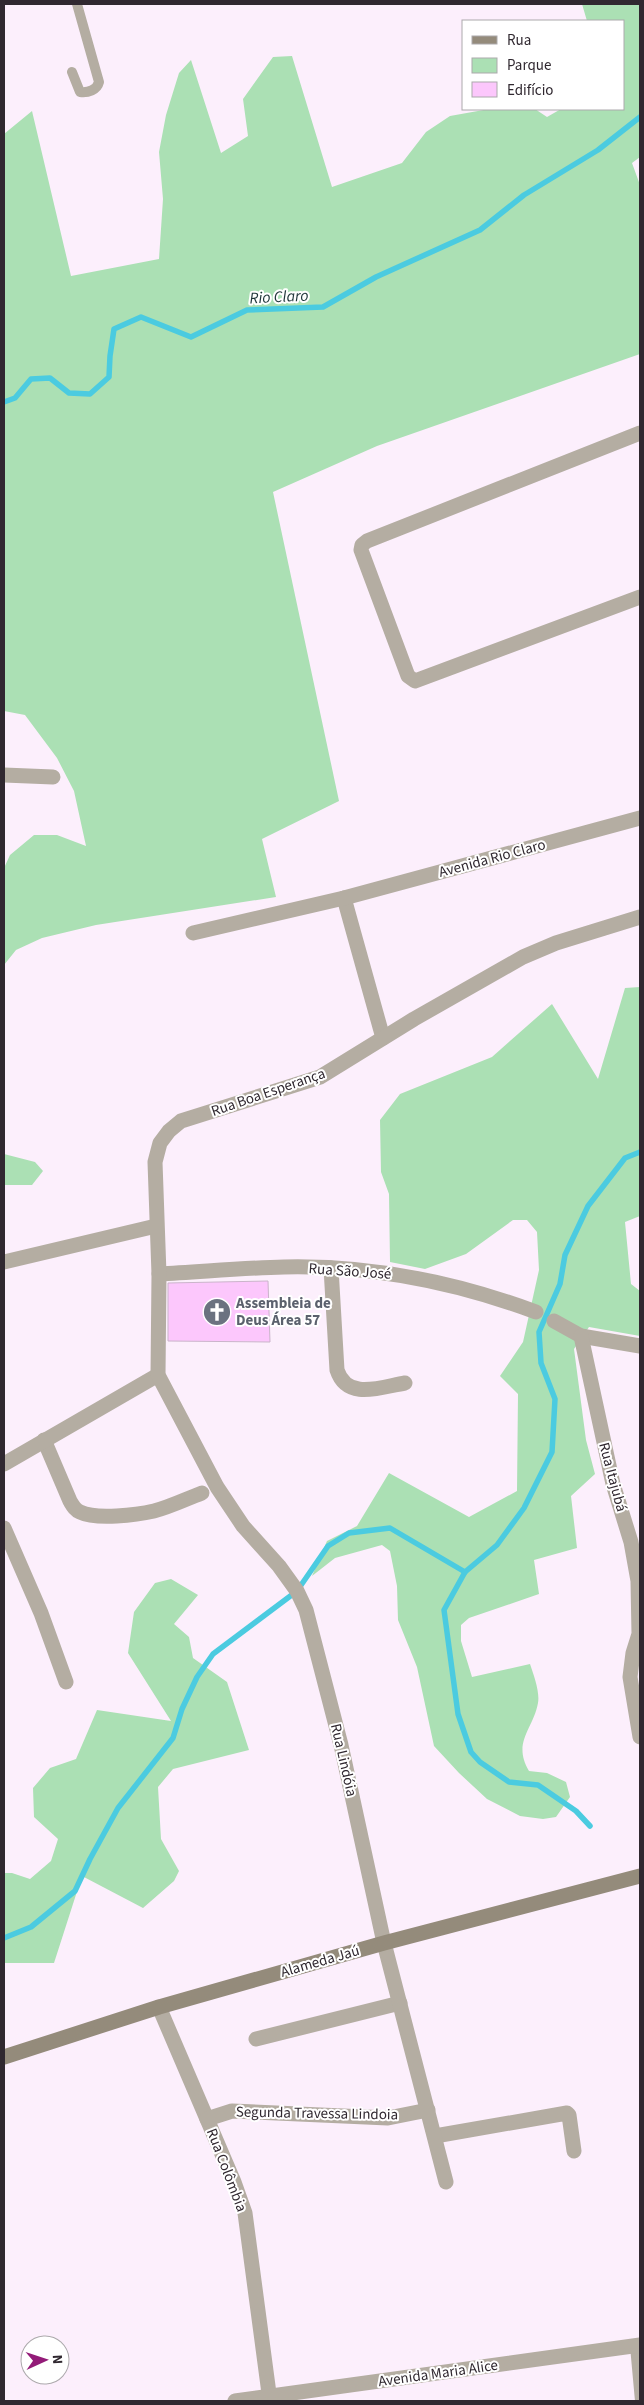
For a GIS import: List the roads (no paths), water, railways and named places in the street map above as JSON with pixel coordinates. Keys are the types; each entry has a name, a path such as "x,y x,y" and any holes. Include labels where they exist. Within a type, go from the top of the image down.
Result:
{"main road":[{"name":"Alameda Jaú","path":"4,2057 159,2007 384,1943 640,1876"}],"street":[{"path":"640,433 368,541 362,545 361,550 408,676 415,681 640,597"},
{"path":"4,775 53,777"},
{"name":"Avenida Rio Claro","path":"192,933 344,898 640,818"},
{"path":"344,898 383,1038"},
{"name":"Rua Boa Esperança","path":"158,1374 159,1274 155,1162 160,1143 169,1130 181,1121 320,1077 383,1038 532,953 556,943 640,917"},
{"path":"4,1262 156,1226"},
{"name":"Rua São José","path":"159,1274 284,1267 331,1268 389,1273 440,1282 500,1299 536,1312"},
{"path":"331,1268 338,1370 341,1380 349,1388 360,1390 405,1383"},
{"path":"554,1322 581,1336 640,1346"},
{"name":"Rua Itajubá","path":"581,1336 611,1475 631,1542 638,1581 640,1634 633,1653 630,1677 640,1737"},
{"path":"4,1464 158,1374"},
{"name":"Rua Lindóia","path":"158,1374 217,1487 243,1526 296,1590 306,1610 341,1745 384,1943 446,2182"},
{"path":"44,1440 74,1509 82,1513 108,1515 141,1514 202,1493"},
{"path":"4,1528 41,1613 66,1682"},
{"path":"256,2039 400,2003"},
{"name":"Rua Colômbia","path":"159,2007 234,2182 244,2213 270,2399"},
{"name":"Segunda Travessa Lindoia","path":"208,2119 232,2111 388,2118 428,2110"},
{"path":"435,2136 567,2113 569,2115 574,2151"},
{"name":"Avenida Maria Alice","path":"235,2401 270,2399 637,2345"}],"lane":[{"path":"72,72 80,92 96,89 98,86 99,82 77,4"},
{"path":"637,2345 640,2401"}],"waterway":[{"name":"Rio Claro","path":"4,402 15,398 31,379 50,378 69,393 90,394 109,377 114,329 141,317 191,337 247,310 323,307 376,277 480,230 524,195 598,150 640,117"},
{"path":"590,1826 576,1811 538,1785 509,1782 480,1762 471,1752 458,1714 444,1610 465,1572 497,1545 524,1508 552,1452 555,1399 541,1363 539,1332 560,1284 565,1255 588,1206 625,1158 640,1152"},
{"path":"4,1938 31,1927 75,1891 118,1808 173,1738 182,1709 197,1677 213,1654 297,1591 328,1546 349,1533 390,1528 465,1572"}],"place":[{"name":"Assembleia de Deus Área 57","path":"217,1312"}]}
